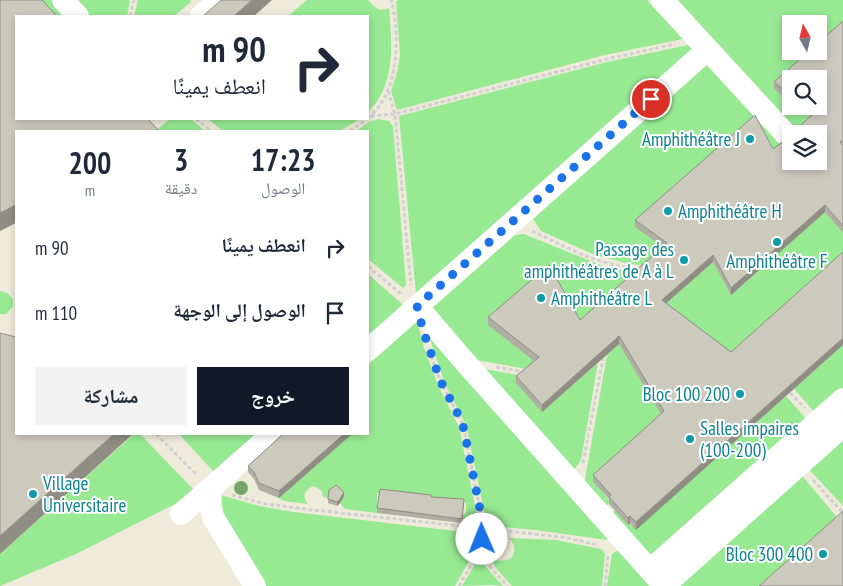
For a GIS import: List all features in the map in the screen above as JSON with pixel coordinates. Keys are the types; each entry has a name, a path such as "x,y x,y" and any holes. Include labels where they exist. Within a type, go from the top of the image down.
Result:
{"lane":[{"path":"63,0 77,15"},
{"path":"202,15 219,0"},
{"path":"662,0 782,130"},
{"path":"369,349 411,297 512,222 702,44"},
{"path":"411,297 572,482 615,542 659,581"},
{"path":"659,581 843,398"},
{"path":"659,581 843,426"},
{"path":"181,514 271,435"},
{"path":"210,489 213,517 255,586"}],"path":[{"path":"130,15 134,0"},
{"path":"369,117 388,91 396,56 391,0"},
{"path":"369,118 394,114 607,59 702,44"},
{"path":"369,267 401,295 411,297 394,114 388,91"},
{"path":"197,120 210,130"},
{"path":"351,130 365,120"},
{"path":"512,222 597,260 623,267 646,269"},
{"path":"430,354 440,380 462,422 483,529 480,549 459,586"},
{"path":"572,482 581,474 603,359"},
{"path":"157,435 210,489 266,504 615,542 604,586"},
{"path":"480,549 495,573 508,586"}],"green space":[{"path":"26,0 57,0 70,15 40,15"},
{"path":"68,0 130,1 127,15 82,15"},
{"path":"138,0 190,0 191,2 175,15 134,15"},
{"path":"307,0 368,0 380,10 389,8 391,50 388,77 384,89 369,111 369,15 289,15"},
{"path":"398,0 647,0 683,39 605,55 397,110 391,91 400,55 396,2"},
{"path":"678,0 843,0 843,27 828,41 828,15 782,15 782,60 807,60 796,70 782,70 782,82 774,89 782,96 782,113"},
{"path":"688,45 692,49 416,294 399,116 607,62"},
{"path":"707,65 782,147 636,227 667,250 650,266 630,264 595,255 541,231 533,219"},
{"path":"783,115 807,115 814,121 809,125 793,125"},
{"path":"378,119 389,121 393,126 406,285 403,288 369,260 369,130 357,130 369,122"},
{"path":"169,120 192,120 204,130 156,130"},
{"path":"209,120 358,120 342,130 222,130"},
{"path":"801,184 843,233 843,259 593,482 611,502 606,506 586,484 585,479 607,355 619,344 652,397 662,307 713,262 731,295 768,263"},
{"path":"524,234 608,268 642,273 580,327 489,324 539,364 532,370 476,360 431,309 515,235"},
{"path":"369,275 403,305 369,336"},
{"path":"0,291 7,293 13,299 13,306 6,314 0,314"},
{"path":"415,323 418,324 424,348 438,385 459,427 478,524 462,523 463,514 466,513 466,503 449,502 450,521 427,519 428,510 394,495 377,493 377,513 345,509 340,503 343,496 328,495 328,498 323,497 322,491 314,486 308,489 304,496 308,504 284,501 279,498 351,435 369,435 369,364"},
{"path":"426,327 608,532 607,540 490,526 487,524 466,425 445,384"},
{"path":"843,345 843,394 818,416 794,389"},
{"path":"598,363 581,460 574,470 484,369 524,376 542,412"},
{"path":"786,396 810,423 655,561 612,513 617,509 636,529"},
{"path":"843,433 843,506 806,466"},
{"path":"133,435 141,435 194,490 183,500 76,554 0,586 0,554"},
{"path":"180,435 257,435 214,472"},
{"path":"799,472 840,521 766,586 677,586"},
{"path":"219,496 259,506 294,512 473,533 476,535 478,544 455,586 264,586 224,516"},
{"path":"509,538 556,540 601,549 605,554 602,586 512,586 495,567 490,554 494,559 500,561 512,557 514,547"},
{"path":"619,550 656,586 607,586 612,554"},
{"path":"478,559 482,560 503,586 462,586"}],"building":[{"path":"0,0 42,0 56,15 15,15 15,120 149,120 158,130 15,130 15,206 0,213"},
{"path":"221,0 252,0 235,15 204,15"},
{"path":"843,21 843,140 840,142 843,145 843,226 825,205 731,288 713,255 662,300 731,352 843,252 843,338 636,522 630,516 628,518 593,475 664,411 619,336 542,405 516,376 539,357 488,317 549,265 580,320 667,243 635,220 755,115 773,149 782,142 782,170 827,170 827,125 801,125 812,115 827,115 827,70 788,70 799,60 828,60 828,34"},
{"path":"782,75 782,89 774,82"},
{"name":"Village Universitaire","path":"0,333 15,337 15,435 113,435 0,536"},
{"path":"282,435 343,435 279,491 259,483 254,472 248,466"},
{"path":"336,485 344,492 337,502 328,499 329,490"},
{"path":"380,489 431,495 431,497 464,499 462,519 377,508"},
{"name":"Bloc 300 400","path":"843,511 843,586 759,586"}],"place":[{"name":"Amphithéâtre J","path":"750,139"},
{"name":"Amphithéâtre H","path":"668,211"},
{"name":"Amphithéâtre F","path":"777,242"},
{"name":"Passage des amphithéâtres de A à L","path":"684,260"},
{"name":"Amphithéâtre L","path":"541,298"},
{"name":"Bloc 100 200","path":"740,394"},
{"name":"Salles impaires (100-200)","path":"690,439"},
{"name":"Village Universitaire","path":"33,494"},
{"name":"Bloc 300 400","path":"823,554"}],"route":[{"path":"482,539 482,519 462,422 440,380 417,306 651,99"}]}
